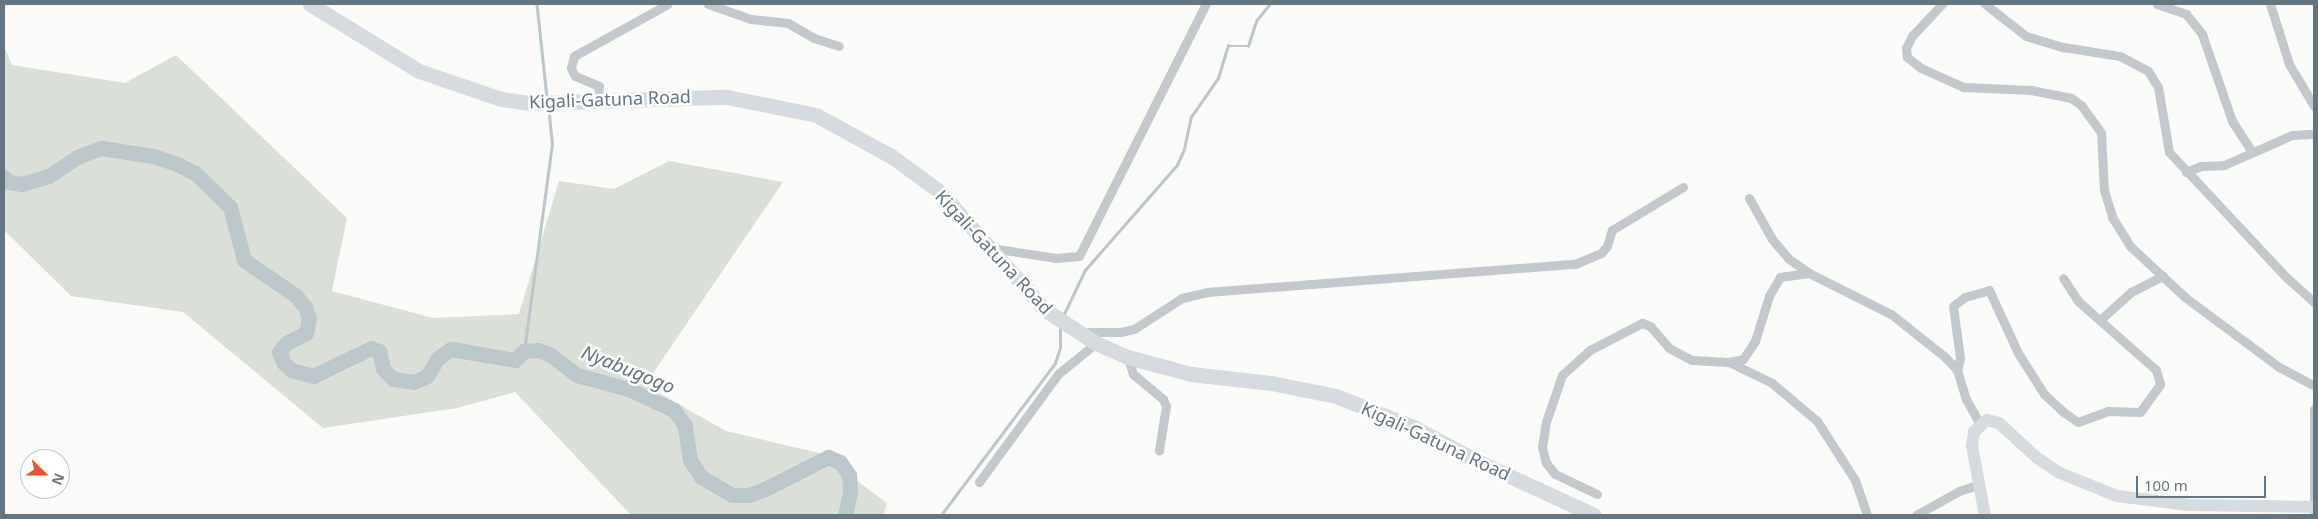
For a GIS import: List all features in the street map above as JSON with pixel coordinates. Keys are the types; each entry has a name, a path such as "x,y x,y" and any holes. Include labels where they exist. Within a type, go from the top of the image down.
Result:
{"highway":[{"name":"Kigali-Gatuna Road","path":"310,4 382,50 458,86 500,99 531,104 598,100 727,97 816,115 891,156 939,191 1045,310 1096,344 1128,357 1191,374 1271,383 1336,396 1413,427 1481,463 1594,515"}],"main road":[{"path":"1985,515 1972,446 1974,432 1980,424 1987,420 1999,423 2036,457 2060,474 2117,496 2188,505 2314,508"}],"street":[{"path":"598,100 599,86 575,76 570,68 574,56 668,4"},
{"path":"708,4 751,19 788,23 814,38 839,46"},
{"path":"991,248 1056,258 1079,256 1206,4"},
{"path":"1942,4 1912,36 1906,48 1908,57 1921,68 1963,87 2031,90 2071,98 2081,105 2101,133 2104,190 2112,217 2130,246 2186,298 2279,367 2314,386"},
{"path":"1985,4 2026,36 2054,45 2120,56 2148,71 2158,87 2169,152 2186,172 2314,302"},
{"path":"2157,4 2186,14 2202,34 2232,121 2252,152"},
{"path":"2270,4 2288,64 2314,106"},
{"path":"2186,172 2201,166 2224,165 2292,135 2314,134"},
{"path":"1075,331 1120,332 1134,329 1182,298 1207,292 1575,264 1602,253 1612,230 1683,187"},
{"path":"1749,198 1772,239 1789,258 1809,273 1891,314 1936,349 1957,370 1966,399 1980,424"},
{"path":"1597,494 1555,474 1546,463 1542,447 1546,422 1562,375 1590,350 1642,323 1650,326 1669,348 1692,360 1728,362 1743,359 1751,348 1769,296 1780,277 1809,273"},
{"path":"2100,320 2131,292 2163,276"},
{"path":"1957,370 1960,358 1953,306 1965,297 1986,290 1991,291 1998,317 2018,353 2044,394 2062,411 2078,422 2108,411 2140,412 2156,393 2160,377 2078,301 2063,278"},
{"path":"979,482 1058,374 1096,344"},
{"path":"1128,357 1133,374 1163,399 1166,406 1159,450"},
{"path":"1728,362 1772,383 1817,421 1855,480 1868,515"},
{"path":"2314,409 2314,508"},
{"path":"1916,515 1959,491 1978,485"}],"shaded area":[{"path":"4,46 12,65 125,83 176,55 347,218 332,291 433,318 519,314 559,181 614,189 669,161 783,182 645,385 726,431 819,453 887,503 883,515 631,515 515,392 457,408 323,428 183,312 71,296 4,230"}],"waterway":[{"path":"537,4 547,97"},
{"path":"1063,316 1085,270 1177,165 1184,149 1191,117 1218,78 1228,46 1248,46 1256,21 1270,4"},
{"path":"524,351 552,144 548,107"},
{"name":"Nyabugogo","path":"4,177 9,182 22,184 49,176 77,157 101,148 153,156 177,164 195,173 230,207 244,260 295,295 305,307 309,318 306,333 286,343 279,352 284,363 291,370 313,376 371,348 379,351 383,369 393,379 414,382 427,376 438,358 451,349 515,360 524,351 538,350 551,355 577,375 628,389 674,410 685,426 690,460 701,477 732,495 749,495 765,489 828,457 840,462 849,475 850,492 845,515"},
{"path":"941,515 1055,363 1060,348 1060,326"}]}
